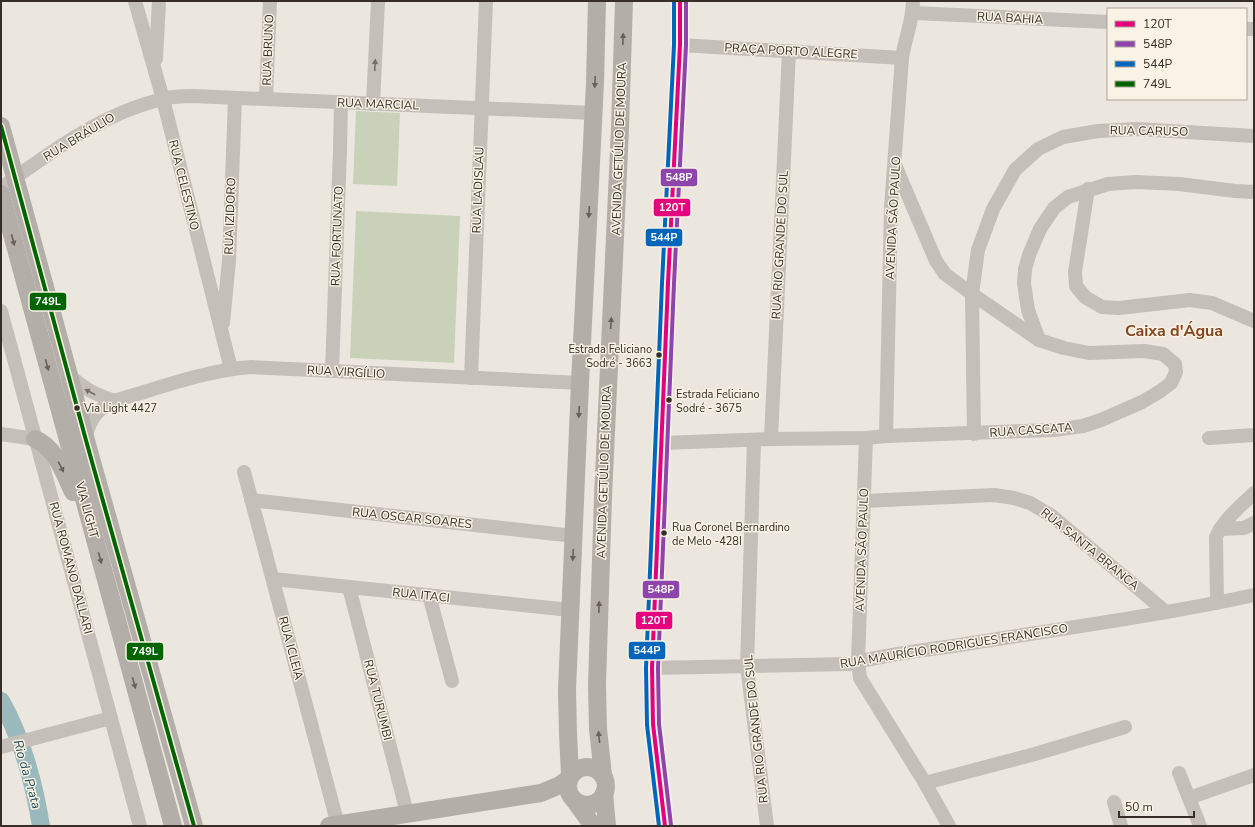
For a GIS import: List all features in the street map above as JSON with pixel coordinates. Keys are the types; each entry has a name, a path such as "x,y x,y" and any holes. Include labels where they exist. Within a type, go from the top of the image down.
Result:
{"main road":[{"path":"593,826 568,790 567,712 580,383 594,113 597,1"},
{"name":"AVENIDA GETÚLIO DE MOURA","path":"603,775 598,729 597,669 624,1"},
{"path":"665,826 653,724 652,668 680,45 680,1"},
{"name":"VIA LIGHT","path":"1,126 85,438 194,826"},
{"name":"VIA LIGHT","path":"2,195 173,826"},
{"path":"35,439 44,444 57,459 92,530"},
{"path":"541,793 554,788 577,769 587,766 596,769 603,775 606,784 604,794 607,826"},
{"path":"334,825 541,793 556,794 574,800 583,805 592,804 599,800 604,794"}],"street":[{"name":"RUA CELESTINO","path":"135,1 155,71 231,369"},
{"path":"155,71 159,1"},
{"name":"RUA BRUNO","path":"266,99 270,1"},
{"path":"373,104 378,1"},
{"name":"RUA LADISLAU","path":"471,378 486,1"},
{"name":"RUA BAHIA","path":"913,7 1107,22"},
{"name":"AVENIDA SÃO PAULO","path":"886,436 891,207 902,58 913,7"},
{"name":"PRAÇA PORTO ALEGRE","path":"680,45 902,58"},
{"name":"RUA RIO GRANDE DO SUL","path":"771,439 789,51"},
{"name":"RUA MARCIAL","path":"162,99 193,96 594,113"},
{"name":"RUA IZIDORO","path":"222,333 228,261 235,98"},
{"name":"RUA BRÁULIO","path":"2,195 29,168 100,122 122,112 162,99"},
{"name":"RUA FORTUNATO","path":"332,371 341,102"},
{"name":"RUA CARUSO","path":"974,434 972,294 978,250 993,209 1015,170 1038,149 1063,137 1098,131 1136,129 1254,136"},
{"name":"RUA CASCATA","path":"662,443 771,439 866,438 1054,430 1083,426 1101,420 1142,402 1171,383 1176,372 1175,364 1163,354 1144,351 1089,353 1064,348 1038,340 945,274 936,261 895,165"},
{"path":"1038,340 1028,310 1024,283 1025,269 1040,229 1054,208 1068,197 1108,184 1136,182 1179,184 1254,192"},
{"path":"1088,190 1075,272 1076,286 1085,298 1102,307 1118,308 1190,300 1205,302 1212,303 1254,321"},
{"path":"205,265 228,261"},
{"name":"RUA ROMANO DALLARI","path":"1,311 140,826"},
{"name":"RUA VIRGÍLIO","path":"85,438 88,426 93,417 101,409 115,401 172,383 231,369 251,367 580,383"},
{"path":"69,375 83,388 92,393 115,401"},
{"path":"1,434 35,439"},
{"path":"1209,438 1254,435"},
{"name":"AVENIDA SÃO PAULO","path":"866,438 858,662 860,678 925,783 949,826"},
{"name":"RUA RIO GRANDE DO SUL","path":"754,440 748,666 767,826"},
{"name":"RUA ICLEIA","path":"244,472 273,579 334,825"},
{"path":"1217,603 1216,537 1229,517 1254,493"},
{"name":"RUA SANTA BRANCA","path":"864,501 994,495 1014,498 1030,503 1052,516 1166,612"},
{"name":"RUA OSCAR SOARES","path":"251,500 574,536"},
{"path":"1220,529 1244,528 1254,523"},
{"name":"RUA ITACI","path":"273,579 570,610"},
{"name":"RUA TURUMBI","path":"349,588 407,813"},
{"name":"RUA MAURÍCIO RODRIGUES FRANCISCO","path":"652,668 842,665 876,657 1166,612 1217,603 1254,594"},
{"path":"429,595 452,681"},
{"path":"6,743 31,739 111,718"},
{"path":"925,783 1035,754 1125,728"},
{"path":"1179,774 1200,826"},
{"path":"1189,798 1254,775"},
{"path":"1114,802 1121,826"}],"green space":[{"path":"356,111 400,113 397,186 353,184"},
{"path":"356,211 460,216 454,363 350,358"}],"waterway":[{"name":"Rio da Prata","path":"1,701 16,731 27,762 41,826"}],"transit line":[{"name":"544P","path":"659,826 647,725 646,668 662,283 674,45 674,1"},
{"name":"120T","path":"665,826 653,724 652,668 668,283 680,45 680,1"},
{"name":"548P","path":"671,825 659,724 658,668 674,283 686,45 686,1"},
{"name":"749L","path":"1,126 87,444 194,826"}],"place":[{"name":"Estrada Feliciano Sodré - 3663","path":"659,355"},
{"name":"Estrada Feliciano Sodré - 3675","path":"669,400"},
{"name":"Via Light 4427","path":"77,408"},
{"name":"Rua Coronel Bernardino de Melo -428I","path":"664,533"}],"district":[{"name":"Caixa d'Água","path":"1174,330"}]}
